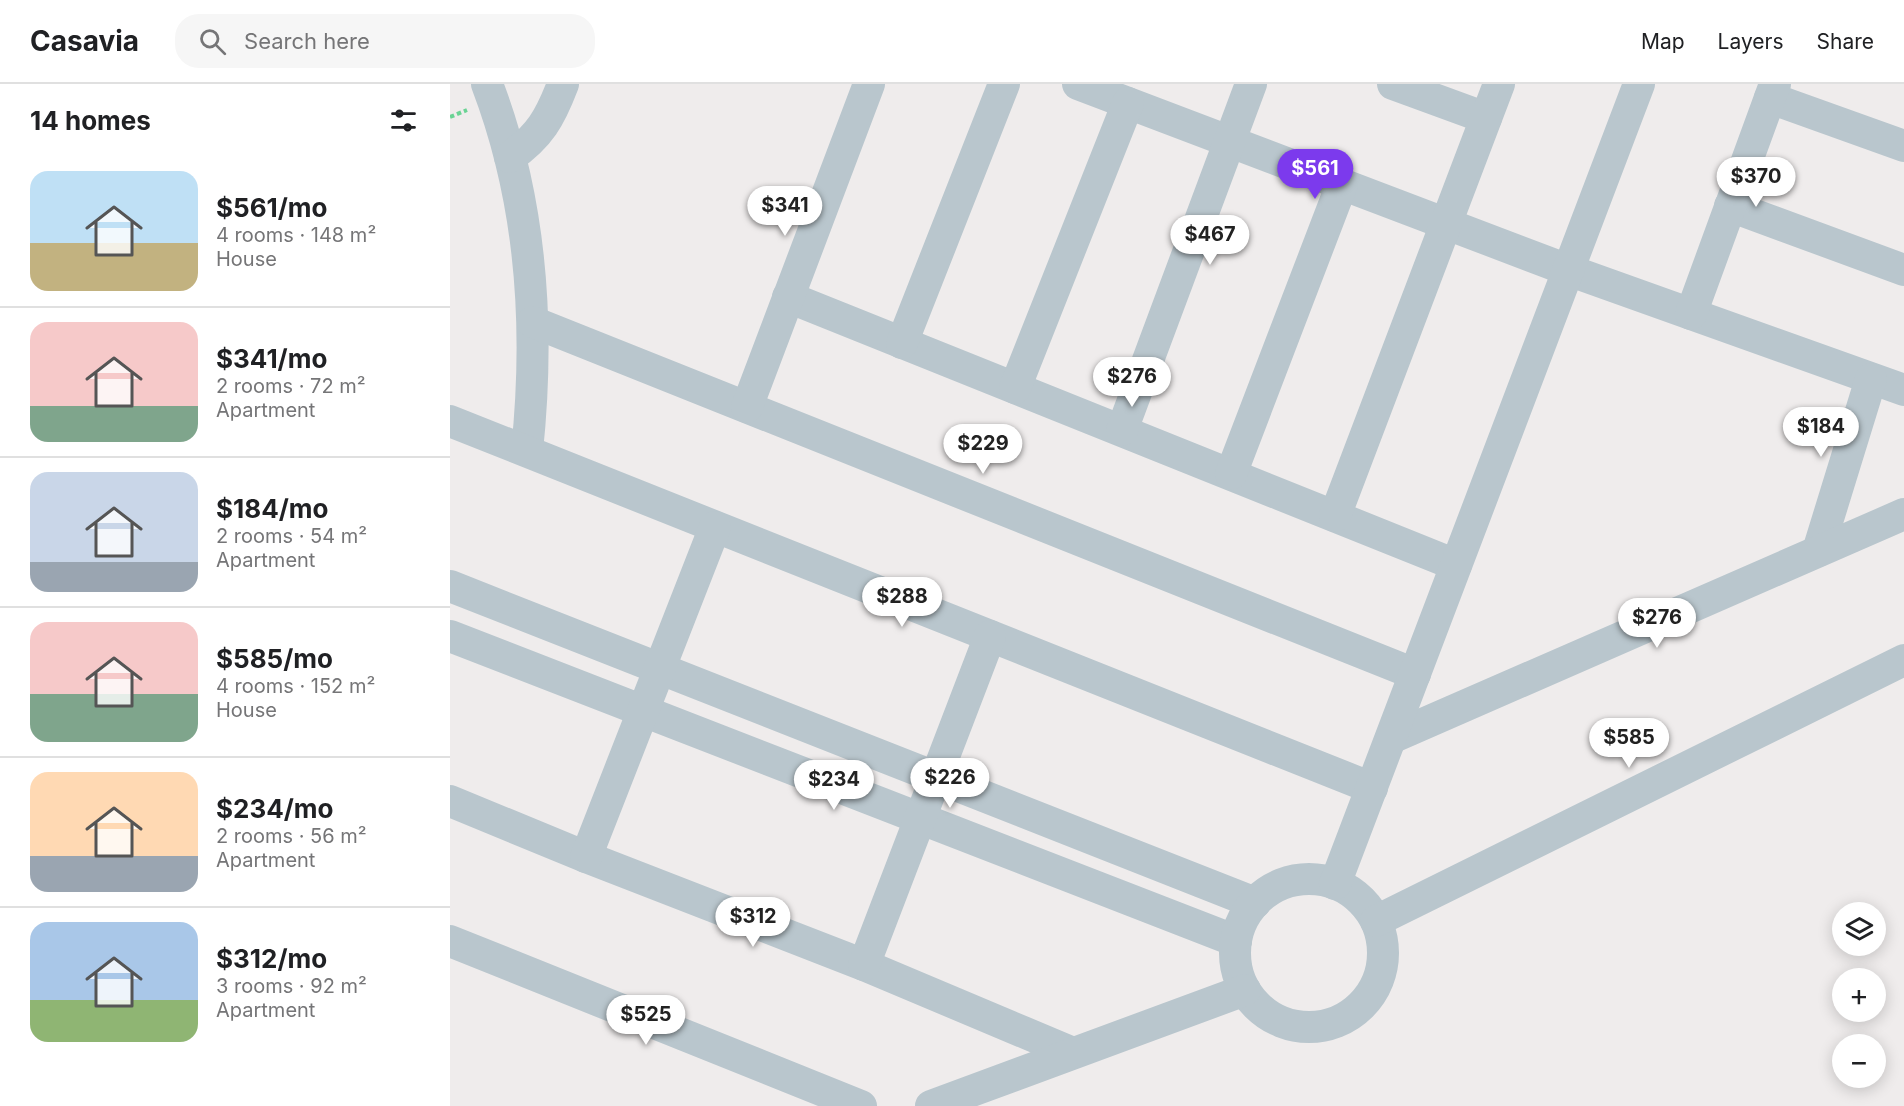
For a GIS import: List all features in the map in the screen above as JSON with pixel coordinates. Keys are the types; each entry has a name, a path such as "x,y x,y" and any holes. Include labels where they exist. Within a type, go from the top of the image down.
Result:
{"street":[{"path":"487,84 510,157 522,211 530,266 533,322 532,386 527,451"},
{"path":"510,157 535,137 545,124 563,84"},
{"path":"747,407 869,84"},
{"path":"902,343 1004,84"},
{"path":"1078,84 1568,270 1904,390"},
{"path":"1122,430 1251,84"},
{"path":"1393,84 1486,118"},
{"path":"1335,516 1499,84"},
{"path":"1335,884 1639,84"},
{"path":"1691,314 1773,91 1904,146"},
{"path":"1015,388 1128,103"},
{"path":"1231,474 1342,184"},
{"path":"1730,206 1904,270"},
{"path":"788,297 1456,565"},
{"path":"533,322 1415,674"},
{"path":"1818,551 1871,379"},
{"path":"450,421 1372,788"},
{"path":"1391,738 1904,514"},
{"path":"586,857 715,526"},
{"path":"450,586 1255,903"},
{"path":"450,636 1236,941"},
{"path":"864,964 990,636"},
{"path":"1376,921 1904,660"},
{"path":"450,801 586,857 864,964 1073,1053"},
{"path":"1301,880 1319,880 1335,884 1352,893 1366,906 1376,921 1383,941 1383,962 1378,982 1367,999 1353,1013 1334,1023 1314,1027 1293,1026 1274,1018 1257,1006 1245,990 1237,966 1236,941 1243,920 1255,903 1268,892 1283,884 1301,880"},
{"path":"450,941 861,1106"},
{"path":"931,1106 1245,990"}]}
